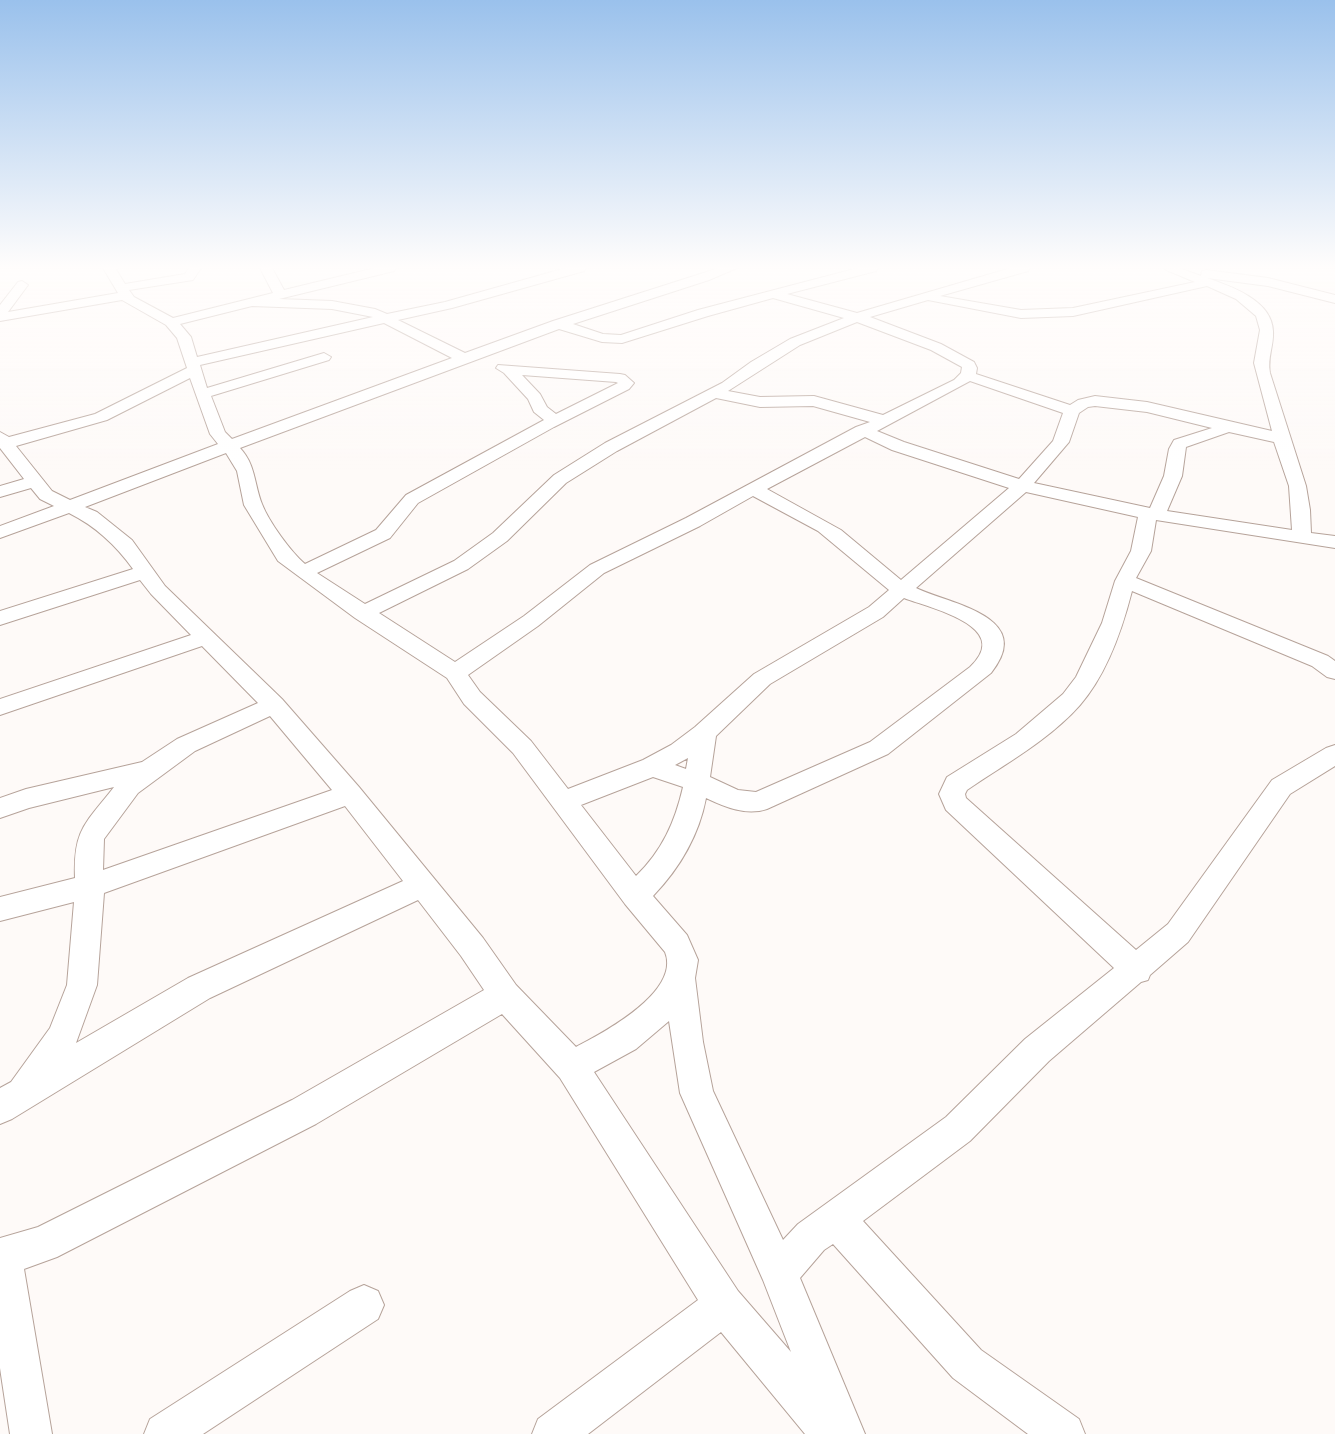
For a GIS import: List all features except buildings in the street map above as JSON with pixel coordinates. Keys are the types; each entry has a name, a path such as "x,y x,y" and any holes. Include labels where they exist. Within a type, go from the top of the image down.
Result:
{"street":[{"path":"182,335 218,434 240,458 246,471 253,506 285,556 302,572 455,674 472,698 522,747 635,896 676,944 683,960 680,978 687,1042 697,1093 779,1273 844,1434"},
{"path":"320,335 193,366 102,418 2,440 46,494 79,512 125,544 158,590 274,705 350,794 472,947 505,995 572,1067 724,1305 833,1434"},
{"path":"302,572 383,534 393,524 401,508 412,499 555,420 627,383 620,378 509,370 466,358 418,335"},
{"path":"0,532 79,512 102,494 528,335"},
{"path":"592,335 602,338 622,339 636,335"},
{"path":"362,613 460,565 500,537 560,479 611,447 713,393 795,342 813,335"},
{"path":"455,674 531,621 597,569 754,489 862,430 959,383 968,376 969,364 955,356 902,335"},
{"path":"1266,335 1261,362 1281,422 1281,438 1300,492 1301,536"},
{"path":"202,394 324,357"},
{"path":"509,370 535,397 540,409 555,420"},
{"path":"968,376 997,384 1023,396 1072,411"},
{"path":"713,393 760,402 814,401 882,420"},
{"path":"564,801 652,767 704,733 762,679 867,619 1022,486 1060,442 1072,411 1083,403 1122,404 1184,415 1226,427 1281,438"},
{"path":"1136,970 955,803 952,794 956,784 1025,740 1072,700 1086,680 1113,623 1125,581 1140,551 1152,513 1173,476 1177,449 1180,444 1216,433 1226,427"},
{"path":"862,430 898,446 1022,486 1117,508 1335,542"},
{"path":"0,492 34,481"},
{"path":"652,767 698,782 722,796 742,803 758,802 879,748 919,720 988,663 992,654 992,640 986,627 970,615 902,589 832,532 754,489"},
{"path":"0,618 144,572"},
{"path":"1125,581 1320,661 1335,672"},
{"path":"0,707 206,637"},
{"path":"12,1100 63,1037 82,985 90,886 88,857 91,836 129,786 150,769 186,746 274,705"},
{"path":"635,896 655,878 671,856 687,827 698,782 704,733"},
{"path":"779,1273 811,1237 958,1129 1038,1050 1178,933 1281,787 1335,754"},
{"path":"0,808 26,799 150,769"},
{"path":"0,909 90,886 350,794"},
{"path":"12,1100 199,988 421,885"},
{"path":"572,1067 625,1038 660,1009 680,978"},
{"path":"31,1434 1,1257 44,1244 304,1112 505,995"},
{"path":"836,1219 966,1364 1064,1434"},
{"path":"165,1434 364,1305"},
{"path":"553,1434 724,1305"}]}
